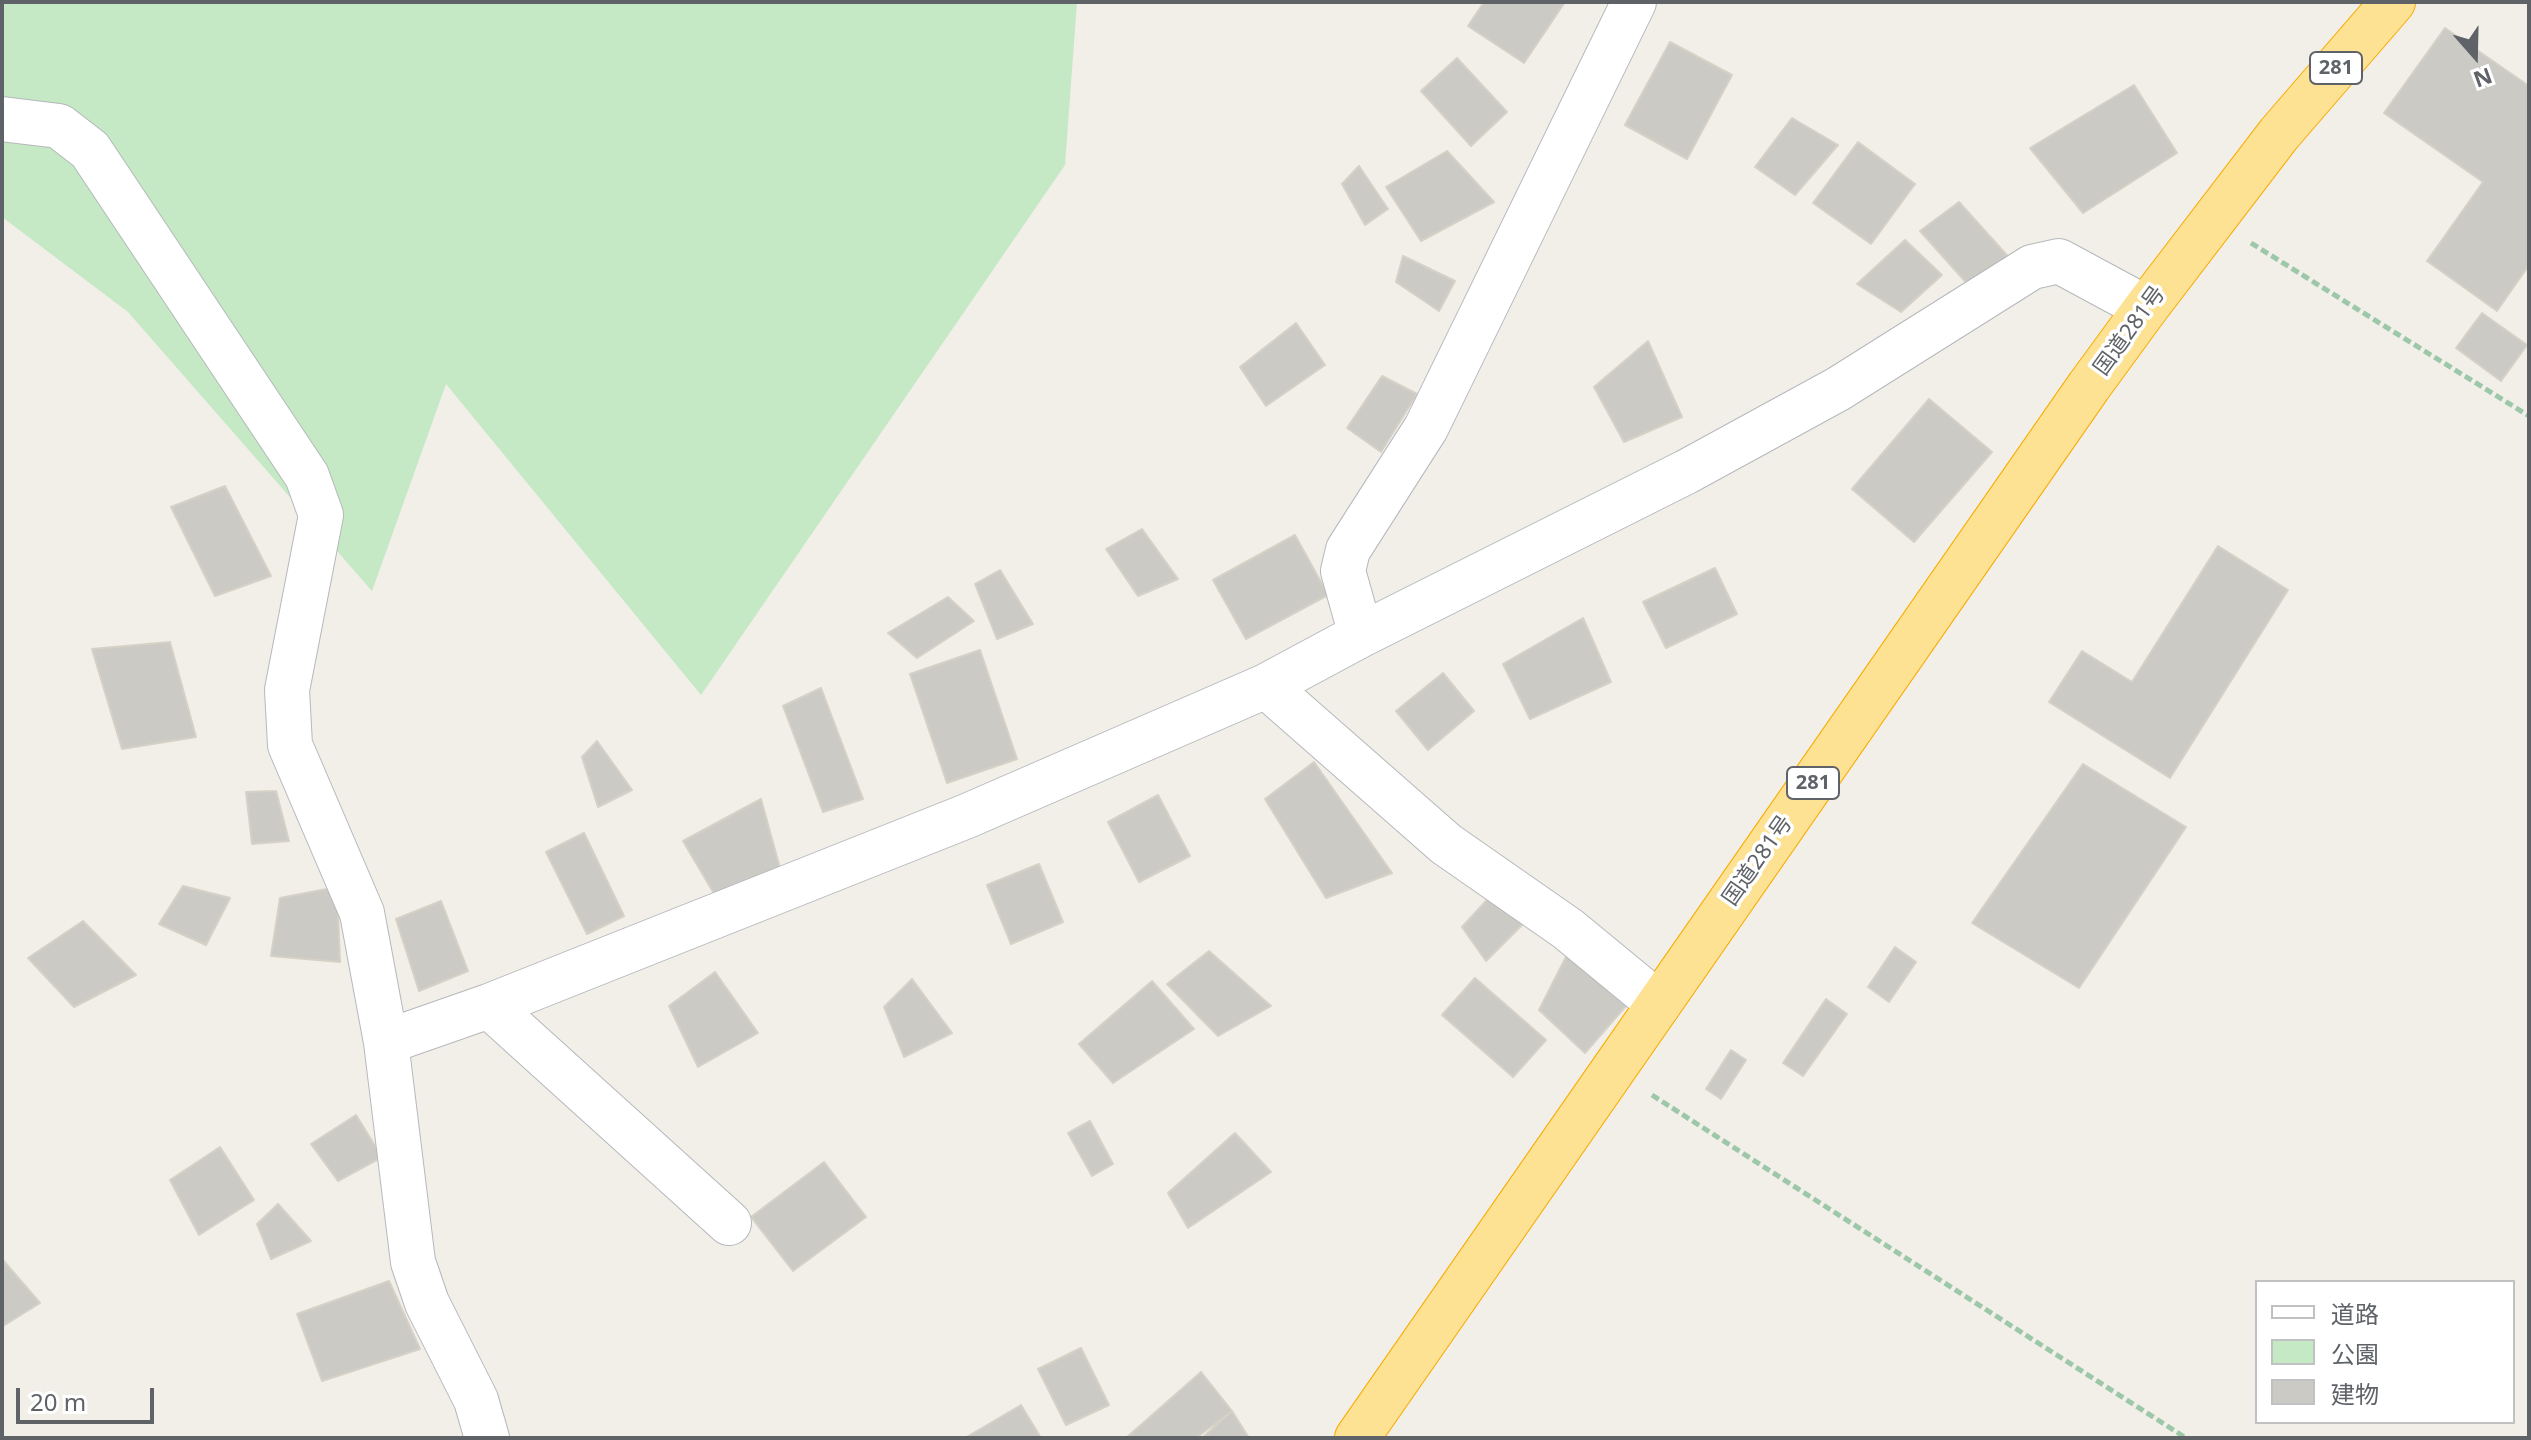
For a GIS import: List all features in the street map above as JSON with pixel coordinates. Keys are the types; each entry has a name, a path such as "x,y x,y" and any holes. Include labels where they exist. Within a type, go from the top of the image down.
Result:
{"highway":[{"name":"281","path":"2279,134 2393,2"},
{"name":"国道281号","path":"1357,1438 2146,308 2279,134"}],"street":[{"path":"1361,635 1343,571 1348,550 1426,428 1634,2"},
{"path":"2279,134 2365,2"},
{"path":"2,119 59,126 90,150 307,476 321,515 287,690 290,745 362,913 386,1042 413,1262 427,1303 476,1400 487,1438"},
{"path":"386,1042 489,1006 967,816 1266,686 1728,450 1838,389 2032,267 2059,261 2146,308"},
{"path":"1266,686 1446,844 1568,929 1659,1004"},
{"path":"489,1006 729,1223"}],"path":[{"path":"2213,220 2529,416"},
{"path":"1615,1071 2186,1438"}],"green space":[{"path":"2,2 1077,2 1065,165 701,695 446,384 372,591 128,312 2,217"}],"building":[{"path":"1484,2 1565,2 1524,63 1468,26"},
{"path":"2445,28 2529,86 2529,265 2497,311 2427,261 2483,182 2384,113"},
{"path":"1670,42 1732,75 1687,159 1625,125"},
{"path":"1457,58 1507,112 1471,146 1421,91"},
{"path":"2134,85 2177,153 2083,213 2030,148"},
{"path":"1792,118 1838,145 1795,195 1755,167"},
{"path":"1858,142 1915,184 1871,244 1813,203"},
{"path":"1447,151 1494,202 1421,241 1386,187"},
{"path":"1359,166 1388,209 1365,225 1342,184"},
{"path":"1959,202 2013,262 1972,289 1920,231"},
{"path":"1905,240 1942,275 1901,312 1857,284"},
{"path":"1403,256 1455,281 1439,311 1396,282"},
{"path":"2482,313 2527,345 2501,381 2456,348"},
{"path":"1296,323 1325,365 1266,406 1240,367"},
{"path":"1648,341 1682,417 1624,442 1594,387"},
{"path":"1382,376 1417,394 1381,452 1347,428"},
{"path":"1929,399 1992,452 1914,542 1852,489"},
{"path":"225,486 271,576 215,596 171,507"},
{"path":"1142,529 1178,579 1138,596 1106,549"},
{"path":"1295,535 1328,595 1246,639 1213,580"},
{"path":"2218,546 2288,590 2170,778 2049,702 2082,651 2132,682"},
{"path":"1715,568 1737,614 1666,648 1643,602"},
{"path":"1000,570 1033,624 997,639 975,584"},
{"path":"948,597 974,621 917,658 888,633"},
{"path":"1583,618 1611,682 1530,719 1503,664"},
{"path":"170,642 196,737 122,749 92,649"},
{"path":"980,650 1017,759 947,783 910,674"},
{"path":"1443,673 1474,711 1428,750 1396,711"},
{"path":"821,688 863,799 823,812 783,706"},
{"path":"597,741 632,790 598,807 582,757"},
{"path":"1314,762 1392,873 1326,898 1265,799"},
{"path":"2083,764 2186,827 2079,988 1972,923"},
{"path":"276,791 289,841 252,844 246,792"},
{"path":"1158,795 1190,856 1139,882 1108,822"},
{"path":"761,799 781,872 719,902 683,841"},
{"path":"584,833 624,916 587,934 546,852"},
{"path":"1039,864 1063,922 1011,944 987,885"},
{"path":"183,886 230,898 206,945 159,924"},
{"path":"337,887 340,962 271,956 280,898"},
{"path":"1497,889 1531,916 1486,961 1462,927"},
{"path":"441,901 468,971 419,991 396,919"},
{"path":"83,921 136,975 74,1007 28,958"},
{"path":"1571,947 1632,999 1585,1053 1539,1010"},
{"path":"1895,947 1916,962 1889,1002 1868,987"},
{"path":"1209,951 1271,1006 1218,1036 1167,984"},
{"path":"715,972 758,1033 698,1067 669,1006"},
{"path":"1475,978 1546,1040 1513,1077 1442,1015"},
{"path":"912,979 952,1033 904,1057 884,1007"},
{"path":"1152,981 1194,1029 1113,1083 1079,1044"},
{"path":"1826,999 1847,1014 1803,1076 1783,1063"},
{"path":"1731,1050 1746,1060 1721,1099 1706,1089"},
{"path":"356,1115 382,1157 338,1181 311,1144"},
{"path":"1090,1121 1113,1164 1092,1176 1068,1133"},
{"path":"1235,1133 1271,1172 1188,1228 1168,1193"},
{"path":"220,1147 254,1200 199,1235 170,1180"},
{"path":"824,1162 866,1217 793,1271 751,1217"},
{"path":"278,1204 311,1241 271,1259 257,1224"},
{"path":"2,1259 40,1303 3,1326 2,1325"},
{"path":"389,1281 420,1349 322,1381 297,1314"},
{"path":"1081,1348 1109,1405 1066,1425 1038,1369"},
{"path":"1201,1372 1232,1411 1202,1438 1126,1438"},
{"path":"1021,1405 1041,1438 965,1438"},
{"path":"1232,1411 1249,1438 1196,1438"}]}
